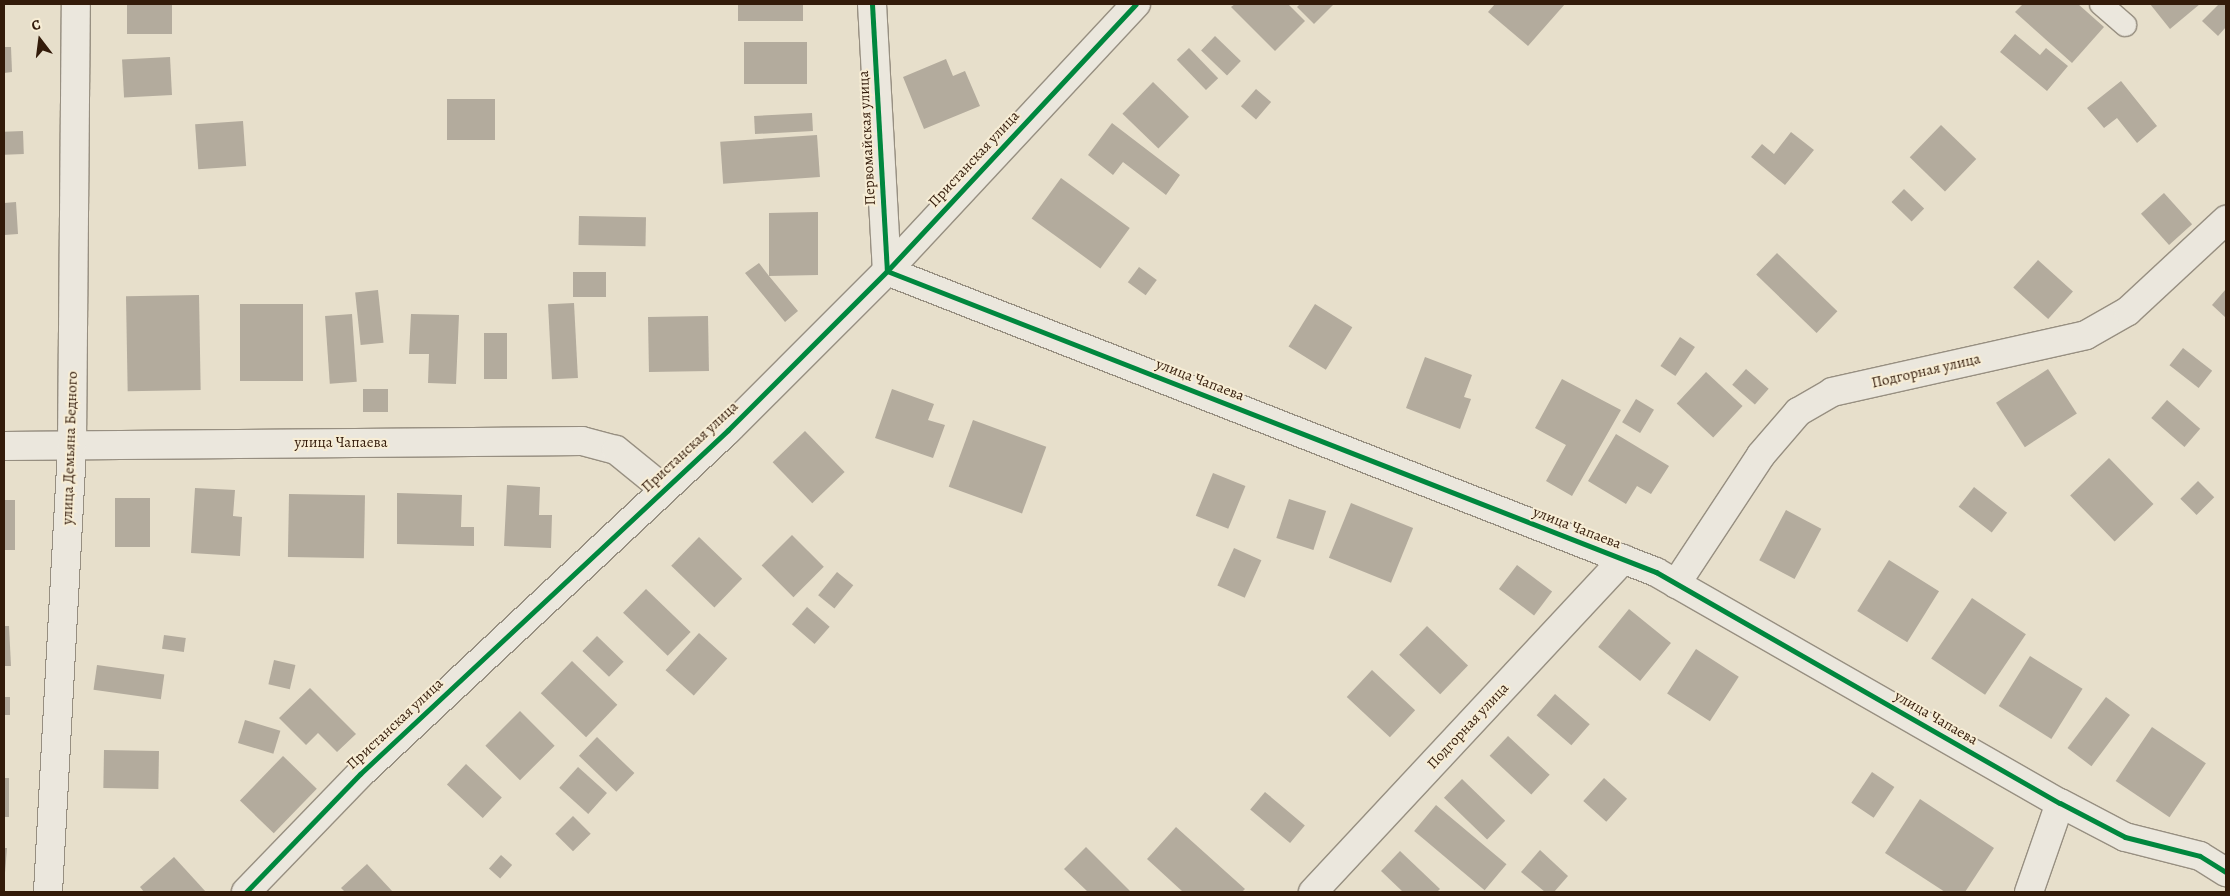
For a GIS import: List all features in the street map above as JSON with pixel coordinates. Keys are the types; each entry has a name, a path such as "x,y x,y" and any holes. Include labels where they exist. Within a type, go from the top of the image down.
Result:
{"street":[{"name":"улица Демьяна Бедного","path":"48,892 72,444 76,4"},
{"name":"Первомайская улица","path":"872,4 887,271"},
{"name":"Пристанская улица","path":"246,892 360,774 664,489 887,271 1136,4"},
{"name":"Подгорная улица","path":"1676,584 1761,455 1798,412 1832,392 2086,335 2128,311 2226,220"},
{"name":"улица Чапаева","path":"887,271 1623,560 1676,584 2060,803 2125,836 2200,856 2226,872"},
{"name":"улица Чапаева","path":"4,446 582,441 616,450 664,489"},
{"name":"Подгорная улица","path":"1312,892 1623,560"},
{"path":"2029,892 2060,803"}],"lane":[{"path":"2101,4 2125,25"}],"building":[{"path":"127,4 172,4 172,34 127,34"},
{"path":"738,4 803,4 803,21 738,21"},
{"path":"1235,4 1288,4 1305,21 1275,51 1231,7"},
{"path":"1300,4 1334,4 1314,24 1297,7"},
{"path":"1495,4 1565,4 1528,46 1488,12"},
{"path":"2023,4 2078,4 2104,27 2072,63 2015,12"},
{"path":"2150,4 2200,4 2170,29"},
{"path":"2219,4 2226,4 2226,27 2218,36 2202,21"},
{"path":"2015,34 2040,55 2046,48 2068,66 2047,91 2000,52"},
{"path":"1215,36 1241,61 1227,75 1201,50"},
{"path":"744,42 807,42 807,84 744,84"},
{"path":"4,47 11,47 12,72 4,73"},
{"path":"1189,48 1218,78 1206,90 1177,60"},
{"path":"170,57 172,95 124,97 122,60"},
{"path":"946,59 953,76 965,71 980,106 924,129 903,77"},
{"path":"2121,81 2157,126 2137,143 2117,118 2104,128 2087,108"},
{"path":"1153,82 1189,117 1158,148 1122,114"},
{"path":"1256,89 1271,102 1256,119 1241,106"},
{"path":"447,99 495,99 495,140 447,140"},
{"path":"812,113 813,131 755,134 754,116"},
{"path":"243,121 246,166 198,169 195,124"},
{"path":"1112,123 1180,175 1166,195 1123,162 1113,175 1088,155"},
{"path":"1941,125 1976,159 1945,191 1910,157"},
{"path":"23,131 24,154 5,155 4,132"},
{"path":"1791,132 1814,150 1785,185 1751,157 1762,144 1774,154"},
{"path":"817,135 820,177 723,184 720,142"},
{"path":"1061,178 1130,228 1100,268 1032,218"},
{"path":"1904,189 1924,208 1912,221 1891,202"},
{"path":"2164,193 2192,224 2169,245 2141,214"},
{"path":"16,202 18,234 4,235 4,203"},
{"path":"818,212 818,275 769,276 769,213"},
{"path":"579,216 646,217 645,246 578,245"},
{"path":"1777,253 1837,311 1817,333 1756,275"},
{"path":"2038,260 2073,291 2048,319 2013,287"},
{"path":"759,263 798,311 785,322 745,273"},
{"path":"1139,267 1157,280 1146,295 1128,282"},
{"path":"573,272 606,272 606,297 573,297"},
{"path":"2226,289 2226,318 2212,305"},
{"path":"378,290 384,343 361,345 355,292"},
{"path":"199,295 201,390 128,391 126,296"},
{"path":"574,303 578,378 552,379 548,304"},
{"path":"240,304 303,304 303,381 240,381"},
{"path":"1315,304 1352,327 1326,370 1289,346"},
{"path":"352,314 357,382 330,384 325,316"},
{"path":"411,314 459,315 456,384 428,383 429,354 409,354"},
{"path":"708,316 709,371 649,372 648,317"},
{"path":"484,333 507,333 507,379 484,379"},
{"path":"1680,337 1695,347 1675,376 1660,366"},
{"path":"2183,348 2212,371 2199,388 2169,365"},
{"path":"1425,357 1472,375 1464,397 1471,399 1460,429 1406,408"},
{"path":"1746,369 1769,389 1755,405 1732,385"},
{"path":"2048,369 2077,413 2025,447 1996,403"},
{"path":"1706,372 1743,406 1713,438 1677,403"},
{"path":"1562,379 1621,410 1572,496 1546,481 1566,445 1535,428"},
{"path":"363,389 388,389 388,412 363,412"},
{"path":"892,389 934,404 928,420 945,425 933,458 875,438"},
{"path":"1636,399 1654,410 1640,433 1622,422"},
{"path":"2167,400 2200,429 2184,447 2151,418"},
{"path":"973,420 1046,447 1022,513 949,487"},
{"path":"805,431 845,472 812,503 773,462"},
{"path":"1616,434 1669,466 1651,494 1637,486 1626,504 1588,481"},
{"path":"2109,458 2153,504 2115,542 2070,496"},
{"path":"1213,473 1245,486 1228,529 1196,516"},
{"path":"2198,481 2214,497 2197,515 2180,499"},
{"path":"507,485 540,487 539,515 552,515 551,548 504,546"},
{"path":"1974,487 2007,513 1992,533 1959,507"},
{"path":"195,488 235,490 233,516 242,517 240,556 191,553"},
{"path":"397,493 462,495 461,527 474,527 474,546 397,544"},
{"path":"289,494 365,495 364,558 288,557"},
{"path":"115,498 150,498 150,547 115,547"},
{"path":"1289,499 1326,511 1313,550 1276,538"},
{"path":"4,500 15,500 15,550 4,550"},
{"path":"1351,503 1413,528 1391,583 1329,558"},
{"path":"1786,510 1821,529 1795,579 1759,560"},
{"path":"792,535 824,567 793,597 762,565"},
{"path":"699,537 742,579 714,607 671,566"},
{"path":"1234,548 1261,560 1245,598 1217,585"},
{"path":"1889,560 1939,591 1907,642 1857,611"},
{"path":"1517,565 1552,591 1534,615 1499,589"},
{"path":"837,572 853,585 834,609 818,595"},
{"path":"646,589 691,632 668,656 623,613"},
{"path":"1972,598 2026,634 1985,695 1931,659"},
{"path":"807,607 830,627 815,644 792,624"},
{"path":"1629,609 1671,643 1640,681 1598,647"},
{"path":"4,626 9,626 11,666 4,666"},
{"path":"1427,626 1468,666 1440,694 1399,655"},
{"path":"699,633 727,658 694,696 666,670"},
{"path":"164,635 186,638 184,652 162,649"},
{"path":"597,636 624,662 609,677 582,651"},
{"path":"1696,649 1739,677 1710,721 1667,693"},
{"path":"2030,656 2083,689 2051,739 1999,706"},
{"path":"274,660 295,665 290,689 268,684"},
{"path":"572,661 617,705 586,737 541,693"},
{"path":"97,665 164,674 161,699 94,690"},
{"path":"1372,670 1415,710 1390,737 1347,697"},
{"path":"310,688 356,734 337,752 318,733 306,745 279,718"},
{"path":"1555,694 1590,724 1571,745 1537,715"},
{"path":"4,697 10,697 10,715 4,715"},
{"path":"2106,697 2130,715 2091,766 2067,748"},
{"path":"520,711 555,746 520,780 485,746"},
{"path":"245,720 280,731 273,754 238,743"},
{"path":"2152,727 2206,763 2170,817 2116,781"},
{"path":"1508,736 1550,775 1531,795 1490,756"},
{"path":"597,737 634,773 616,792 579,756"},
{"path":"104,750 159,751 158,789 103,788"},
{"path":"283,756 317,789 274,833 240,801"},
{"path":"466,764 502,797 483,818 447,784"},
{"path":"578,767 607,793 588,814 559,788"},
{"path":"1872,772 1894,787 1874,818 1851,803"},
{"path":"4,778 9,778 9,817 4,817"},
{"path":"1604,778 1627,799 1606,822 1583,801"},
{"path":"1462,779 1505,821 1487,839 1444,798"},
{"path":"1265,792 1305,825 1290,843 1250,810"},
{"path":"1920,799 1994,848 1965,892 1945,892 1885,853"},
{"path":"1436,805 1506,864 1485,890 1414,831"},
{"path":"573,816 591,834 573,851 555,834"},
{"path":"1176,827 1245,889 1242,892 1183,892 1147,859"},
{"path":"1086,847 1131,892 1088,892 1064,869"},
{"path":"4,848 7,848 5,873 4,873"},
{"path":"1540,850 1568,876 1554,892 1545,892 1521,872"},
{"path":"1400,851 1440,889 1437,892 1403,892 1381,871"},
{"path":"501,855 512,865 500,878 489,868"},
{"path":"174,857 206,892 144,892 140,887"},
{"path":"367,864 393,892 345,892 341,888"}],"cycle path":[{"path":"872,4 887,271 1656,572 2060,803 2125,837 2200,856 2226,872"},
{"path":"246,892 360,774 728,430 887,271 1136,4"}]}
